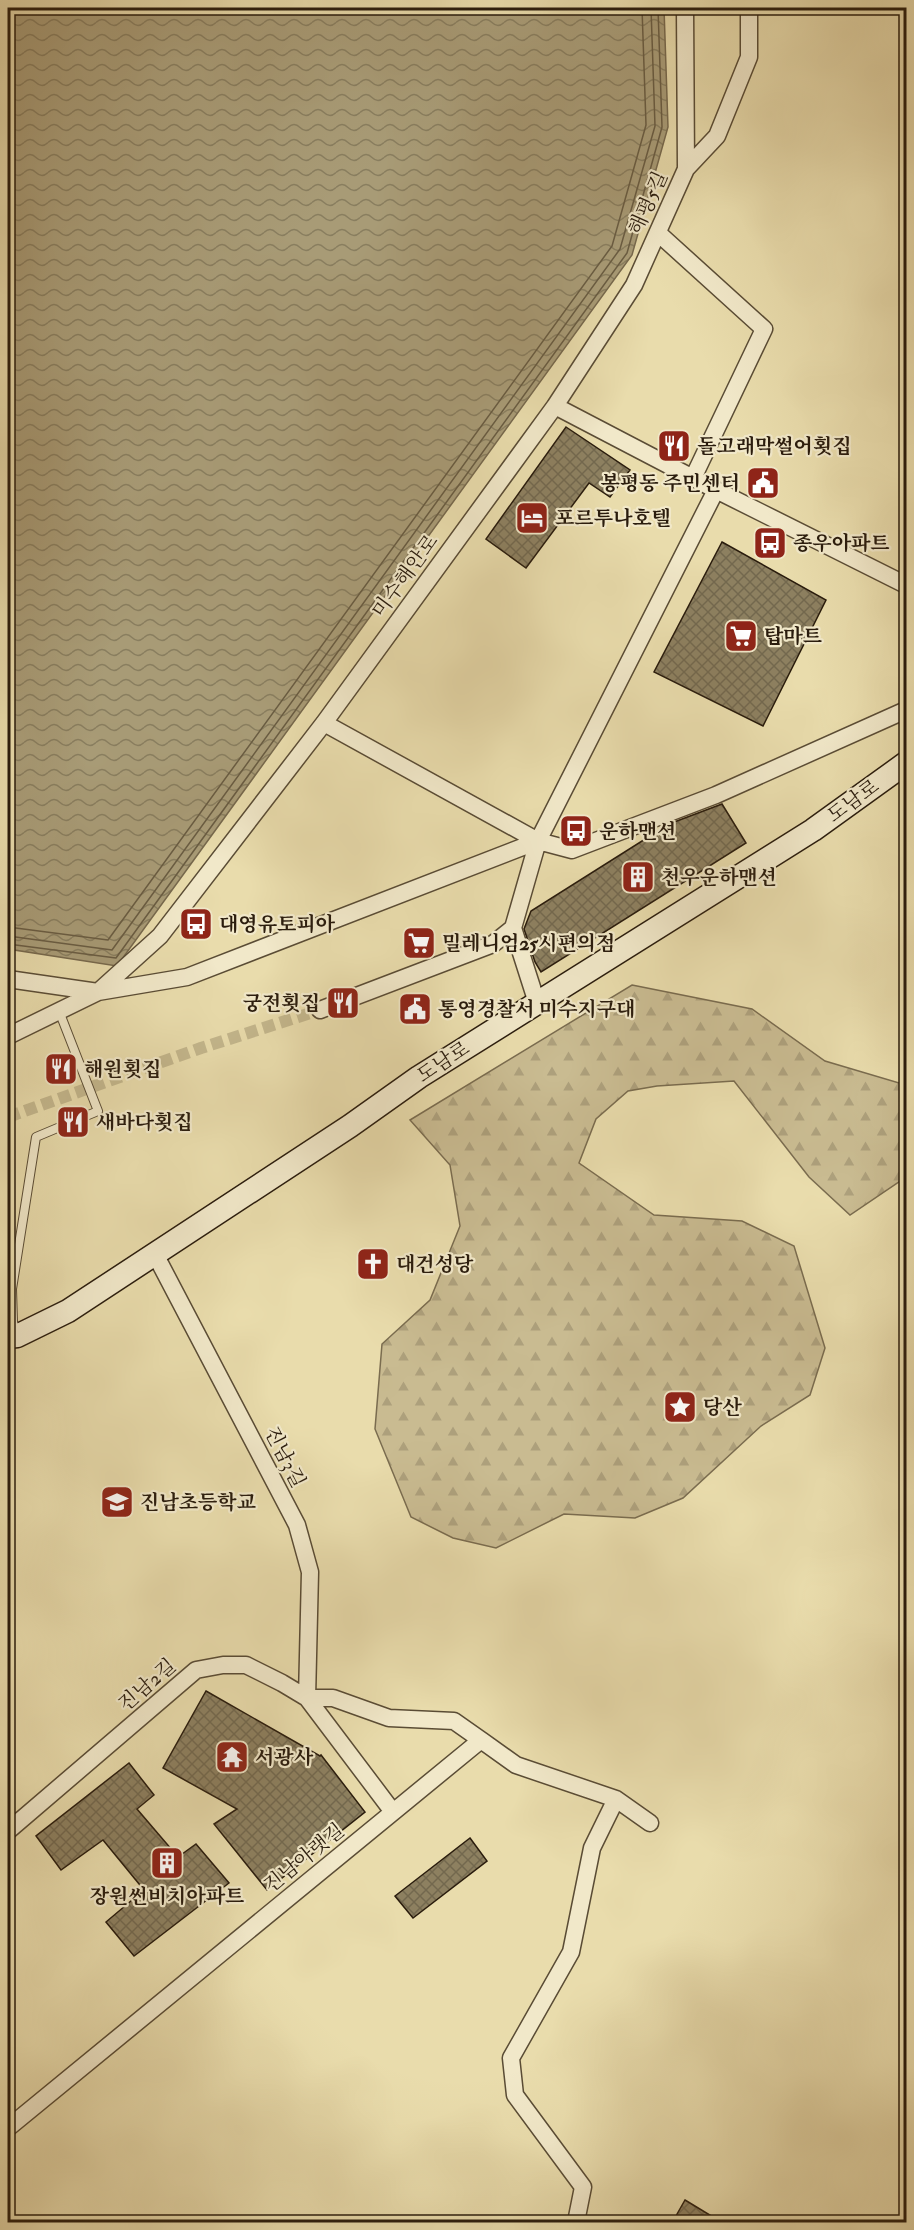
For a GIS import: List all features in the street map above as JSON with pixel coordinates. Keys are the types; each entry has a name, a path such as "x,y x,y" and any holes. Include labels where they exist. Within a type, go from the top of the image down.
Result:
{"main road":[{"name":"도남로","path":"12,1336 68,1311 350,1126 419,1077 813,830 906,763"}],"street":[{"path":"685,8 686,169"},
{"name":"해평5길","path":"555,406 634,285 686,169 717,136 749,57 749,8"},
{"path":"658,233 764,329 693,478"},
{"path":"555,406 906,585"},
{"name":"미수해안로","path":"8,1036 99,992 160,936 324,723 555,406"},
{"path":"320,1010 493,945 513,927 538,841 716,490"},
{"path":"324,723 538,841 572,850 716,795 906,710"},
{"path":"8,979 99,992 187,977 538,841"},
{"path":"513,927 537,1003"},
{"name":"진남3길","path":"155,1254 297,1525 310,1572 307,1698"},
{"name":"진남2길","path":"9,1827 196,1670 223,1665 246,1665 307,1698 393,1812"},
{"path":"307,1698 333,1698 389,1718 454,1721 516,1765 616,1799 650,1823"},
{"name":"진남아랫길","path":"8,2128 481,1740"},
{"path":"576,2223 583,2187 515,2095 511,2058 571,1952 592,1848 616,1799"}],"lane":[{"path":"12,1336 12,1289 36,1137 98,1111 59,1011"}],"green space":[{"path":"632,985 752,1009 825,1061 906,1085 906,1177 850,1215 809,1177 734,1081 657,1086 628,1091 596,1119 579,1163 654,1215 742,1221 794,1246 825,1348 810,1395 761,1426 683,1498 635,1518 564,1514 496,1548 453,1538 411,1517 375,1429 382,1344 430,1300 460,1226 450,1165 410,1120"}],"water":[{"path":"8,8 664,8 668,127 632,255 117,966 8,949"}],"building":[{"name":"포르투나호텔","path":"566,427 630,470 610,497 589,483 526,568 486,539"},
{"name":"탑마트","path":"722,542 826,600 763,726 654,672"},
{"name":"천우운하맨션","path":"722,804 746,843 541,972 535,962 524,929 531,911 669,824"},
{"path":"206,1691 321,1755 365,1812 267,1890 214,1824 237,1809 163,1768"},
{"name":"장원썬비치아파트","path":"129,1763 154,1795 137,1809 178,1857 196,1844 229,1883 134,1956 106,1922 144,1890 103,1840 61,1870 36,1836"},
{"path":"470,1838 487,1861 413,1918 395,1896"},
{"path":"685,2200 723,2223 672,2223"}],"tunnel":[{"path":"8,1117 201,1048 320,1010"}],"place":[{"name":"돌고래막썰어횟집","path":"674,446"},
{"name":"봉평동 주민센터","path":"763,483"},
{"name":"포르투나호텔","path":"532,518"},
{"name":"종우아파트","path":"770,543"},
{"name":"탑마트","path":"741,636"},
{"name":"운하맨션","path":"576,831"},
{"name":"천우운하맨션","path":"638,877"},
{"name":"대영유토피아","path":"196,924"},
{"name":"밀레니엄25시편의점","path":"419,943"},
{"name":"궁전횟집","path":"343,1003"},
{"name":"통영경찰서 미수지구대","path":"415,1009"},
{"name":"해원횟집","path":"61,1069"},
{"name":"새바다횟집","path":"73,1122"},
{"name":"대건성당","path":"373,1264"},
{"name":"당산","path":"680,1407"},
{"name":"진남초등학교","path":"117,1502"},
{"name":"서광사","path":"232,1757"},
{"name":"장원썬비치아파트","path":"167,1863"}]}
